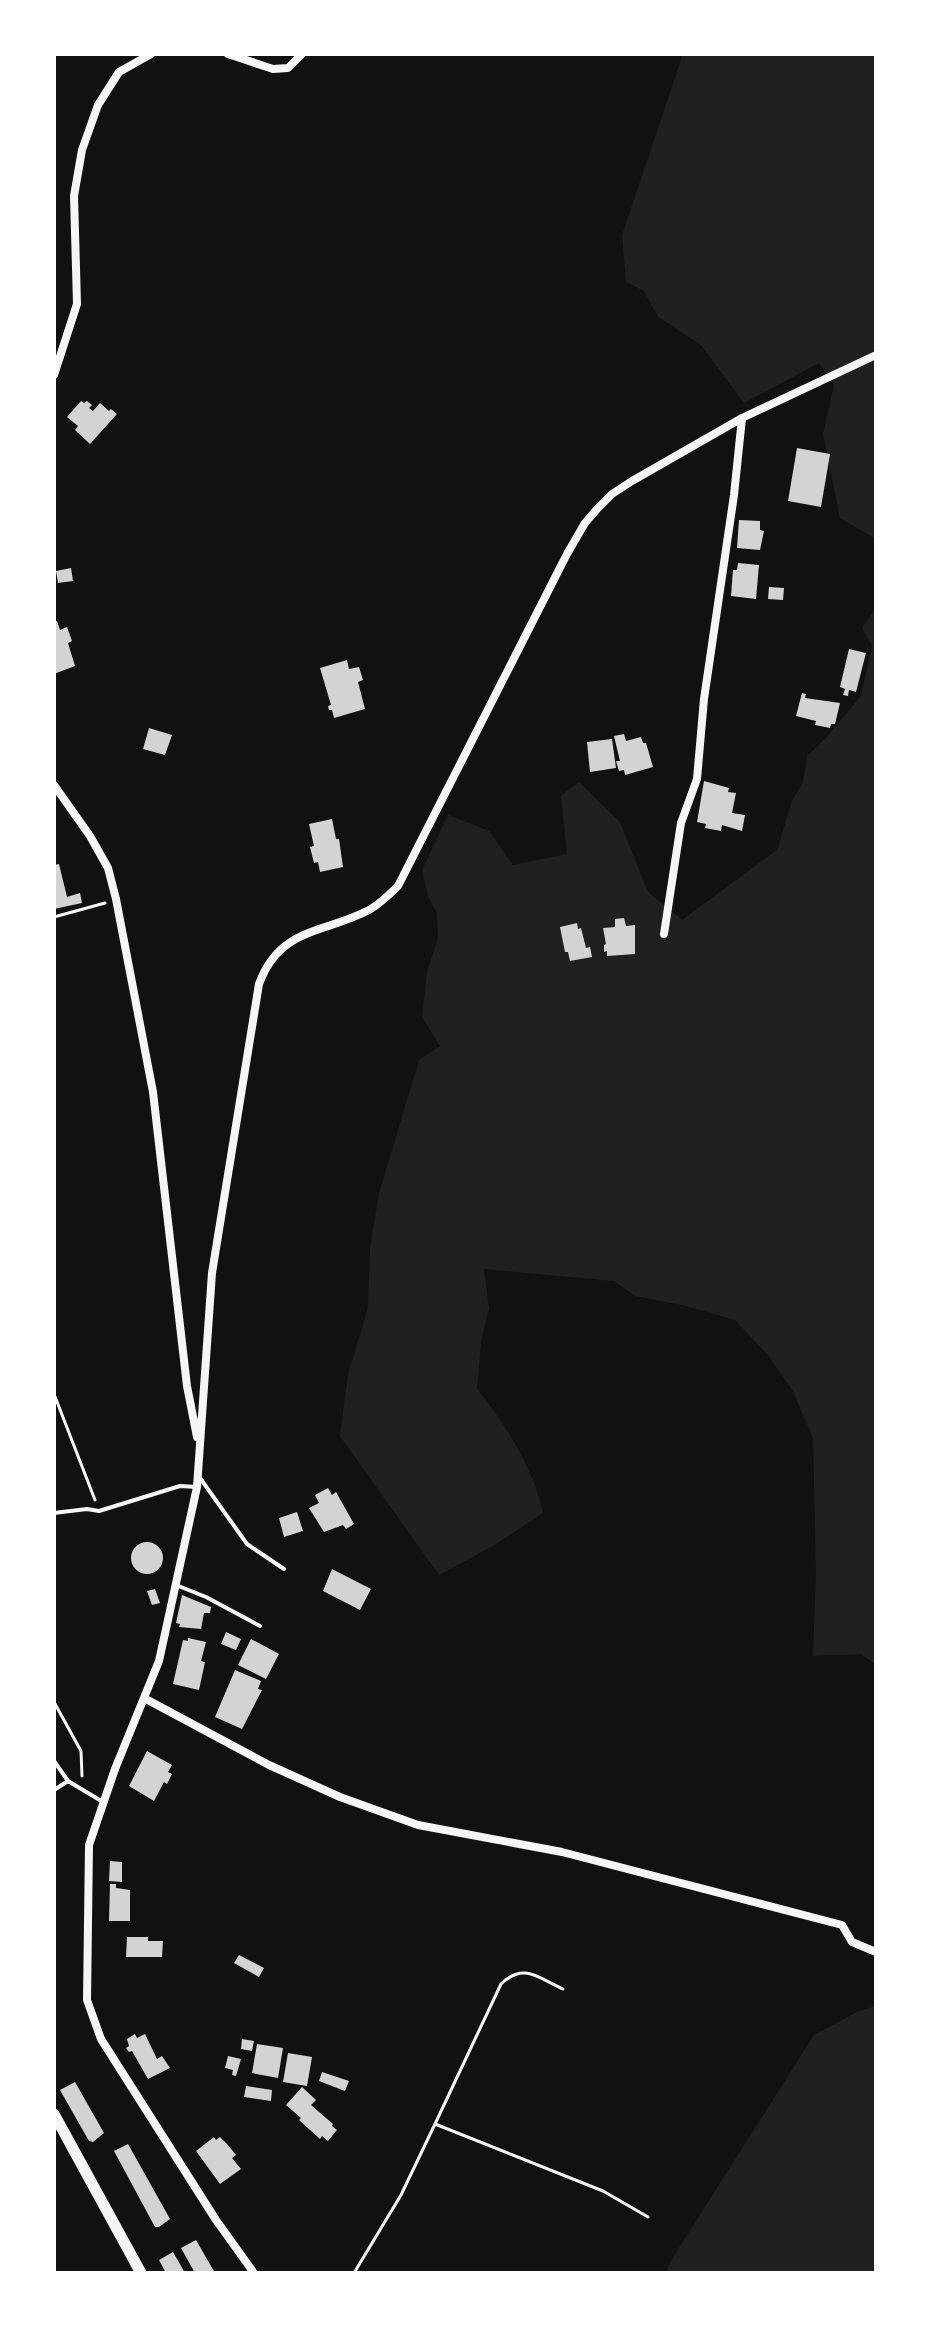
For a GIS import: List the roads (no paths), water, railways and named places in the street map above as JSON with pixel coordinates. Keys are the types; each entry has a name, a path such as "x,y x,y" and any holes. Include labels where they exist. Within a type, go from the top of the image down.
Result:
{"street":[{"path":"54,375 77,304 74,196 82,150 98,105 119,72 151,54"},
{"path":"228,54 273,69 288,68 302,54"},
{"path":"254,2273 216,2220 101,2039 87,2000 89,1845 159,1661 197,1487 214,1258 259,984 265,968 276,953 306,932 370,909 398,886 585,523 612,494 742,418 876,355"},
{"path":"664,934 681,823 697,779 704,699 742,418"},
{"path":"54,785 108,868 116,899 153,1092 187,1386 199,1450"},
{"path":"144,1698 340,1797 418,1825 562,1852 842,1925 852,1942 876,1952"},
{"path":"54,2114 141,2273"}],"lane":[{"path":"197,1474 247,1544 284,1569"},
{"path":"54,1513 99,1511 180,1486 197,1487"},
{"path":"175,1584 260,1626"},
{"path":"54,1761 68,1781 103,1802"},
{"path":"54,1790 68,1781"}]}
